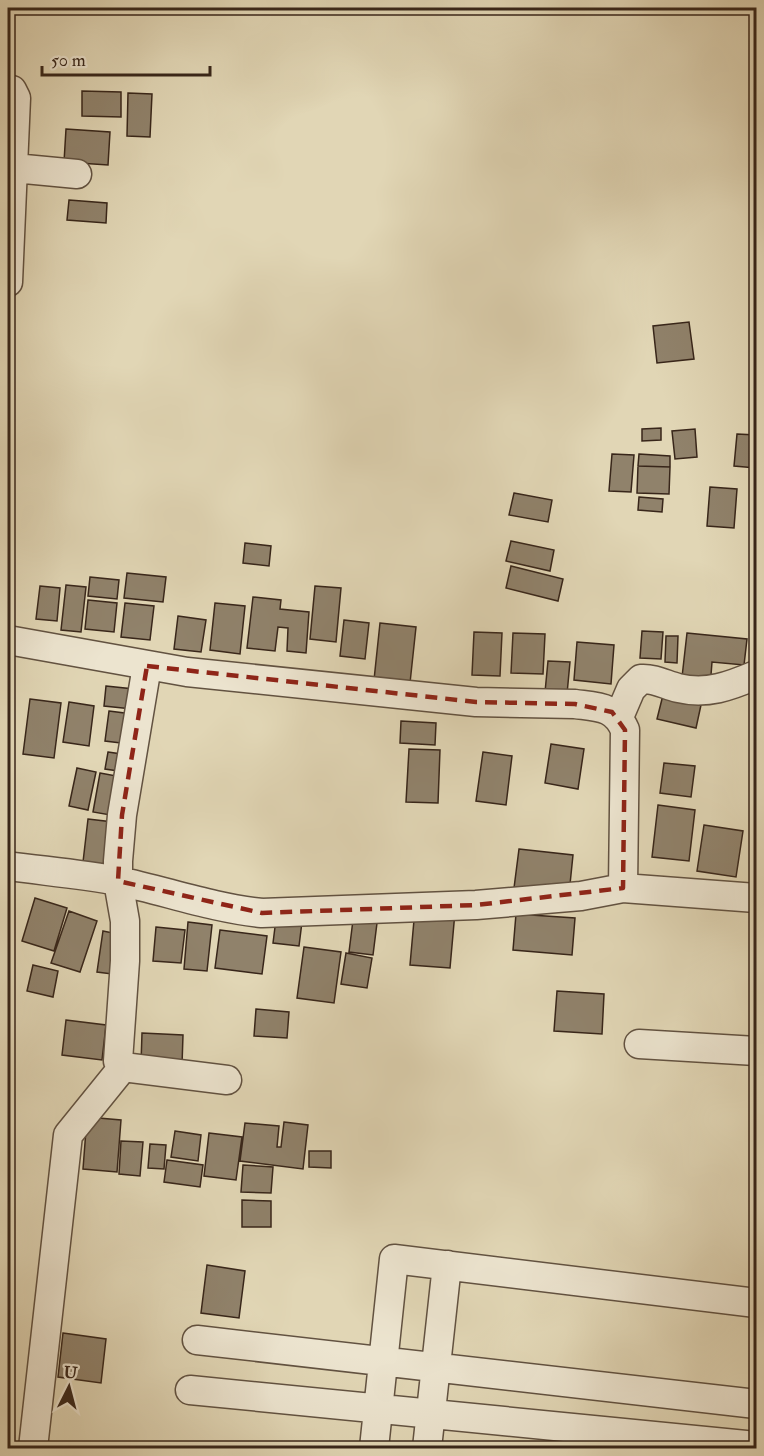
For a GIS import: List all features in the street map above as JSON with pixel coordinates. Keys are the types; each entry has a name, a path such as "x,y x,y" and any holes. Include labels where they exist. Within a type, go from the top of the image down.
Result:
{"street":[{"path":"8,89 12,90 16,98 8,282"},
{"path":"14,168 77,174"},
{"path":"8,640 147,666 476,702 591,706 612,712 620,717 625,730 623,888"},
{"path":"147,666 122,815 118,881 125,921 125,961 119,1064 123,1067 227,1080"},
{"path":"620,717 631,689 641,679 691,691 706,691 731,686 756,675"},
{"path":"8,866 118,881 204,903 262,913 476,905 580,896 623,888 756,898"},
{"path":"639,1044 756,1051"},
{"path":"33,1449 68,1135 123,1067"},
{"path":"374,1449 394,1259 756,1303"},
{"path":"427,1449 447,1264"},
{"path":"197,1340 756,1404"},
{"path":"190,1390 756,1446"}],"highlighted area":[{"path":"147,666 476,702 575,704 612,712 625,730 623,888 476,905 262,913 118,881 122,815"}],"building":[{"path":"82,91 121,92 121,117 82,116"},
{"path":"128,93 152,94 150,137 127,136"},
{"path":"66,129 110,132 108,165 64,162"},
{"path":"69,200 107,203 106,223 67,220"},
{"path":"689,322 694,359 657,363 653,326"},
{"path":"661,428 661,440 642,441 642,429"},
{"path":"695,429 697,457 675,459 672,431"},
{"path":"737,434 756,435 756,468 734,466"},
{"path":"612,454 634,455 631,492 609,491"},
{"path":"639,454 670,456 670,467 638,466"},
{"path":"638,466 670,467 669,494 637,493"},
{"path":"710,487 737,489 734,528 707,526"},
{"path":"514,493 552,500 548,522 509,515"},
{"path":"639,497 663,499 662,512 638,510"},
{"path":"511,541 554,550 550,571 506,561"},
{"path":"245,543 271,546 269,566 243,563"},
{"path":"511,566 563,579 558,601 506,588"},
{"path":"127,573 166,577 163,602 124,598"},
{"path":"90,577 119,580 117,599 88,596"},
{"path":"66,585 86,587 81,632 61,630"},
{"path":"40,586 60,588 57,621 36,619"},
{"path":"315,586 341,588 336,642 310,639"},
{"path":"253,597 281,600 280,609 309,612 306,653 287,651 288,628 278,627 275,651 247,648"},
{"path":"88,600 117,603 114,632 85,629"},
{"path":"125,603 154,606 150,640 121,637"},
{"path":"215,603 245,606 240,654 210,650"},
{"path":"178,616 206,620 201,652 174,649"},
{"path":"344,620 369,623 365,659 340,656"},
{"path":"380,623 416,627 410,683 374,680"},
{"path":"642,631 663,632 661,659 640,658"},
{"path":"474,632 502,633 500,676 472,675"},
{"path":"513,633 545,634 543,674 511,673"},
{"path":"687,633 747,639 744,665 712,662 710,688 681,686"},
{"path":"666,636 678,636 677,663 665,662"},
{"path":"577,642 614,645 611,684 574,680"},
{"path":"548,661 570,662 567,694 545,692"},
{"path":"8,669 12,669 9,710 8,710"},
{"path":"106,686 134,689 132,709 104,706"},
{"path":"663,695 701,705 696,728 657,719"},
{"path":"30,699 61,703 54,758 23,754"},
{"path":"69,702 94,706 89,746 63,742"},
{"path":"109,711 132,714 129,744 105,741"},
{"path":"401,721 436,723 435,745 400,743"},
{"path":"551,744 584,749 578,789 545,783"},
{"path":"409,749 440,750 438,803 406,802"},
{"path":"108,752 128,755 125,772 105,769"},
{"path":"483,752 512,756 506,805 476,801"},
{"path":"664,763 695,766 691,797 660,793"},
{"path":"77,768 96,772 88,810 69,806"},
{"path":"100,773 122,777 116,816 93,812"},
{"path":"658,805 695,810 689,861 652,857"},
{"path":"88,819 113,822 109,865 83,862"},
{"path":"704,825 743,831 736,877 697,871"},
{"path":"519,849 573,855 569,894 514,888"},
{"path":"35,898 67,908 54,951 22,941"},
{"path":"415,909 455,912 450,968 410,965"},
{"path":"69,911 97,921 80,972 51,963"},
{"path":"354,912 378,915 373,955 349,952"},
{"path":"516,914 575,918 572,955 513,950"},
{"path":"276,919 302,922 299,946 273,943"},
{"path":"188,922 212,925 207,971 184,969"},
{"path":"156,927 185,930 181,963 153,961"},
{"path":"220,930 267,936 262,974 215,968"},
{"path":"103,931 118,934 112,974 97,972"},
{"path":"304,947 341,952 334,1003 297,998"},
{"path":"346,953 372,958 367,988 341,984"},
{"path":"33,965 58,971 53,997 27,991"},
{"path":"557,991 604,994 602,1034 554,1031"},
{"path":"256,1009 289,1012 287,1038 254,1036"},
{"path":"66,1020 106,1025 102,1060 62,1055"},
{"path":"142,1033 183,1035 182,1065 141,1064"},
{"path":"87,1117 121,1120 117,1172 83,1169"},
{"path":"284,1122 308,1125 303,1169 240,1161 245,1123 279,1126 277,1147 281,1147"},
{"path":"175,1131 201,1135 198,1161 171,1157"},
{"path":"209,1133 242,1137 236,1180 204,1176"},
{"path":"121,1141 143,1142 140,1176 119,1174"},
{"path":"150,1144 166,1145 164,1169 148,1168"},
{"path":"309,1151 331,1151 331,1168 309,1167"},
{"path":"167,1160 203,1165 200,1187 164,1182"},
{"path":"243,1165 273,1167 271,1193 241,1192"},
{"path":"242,1200 271,1201 271,1227 242,1227"},
{"path":"207,1265 245,1271 239,1318 201,1313"},
{"path":"63,1333 106,1339 101,1383 58,1377"}]}
